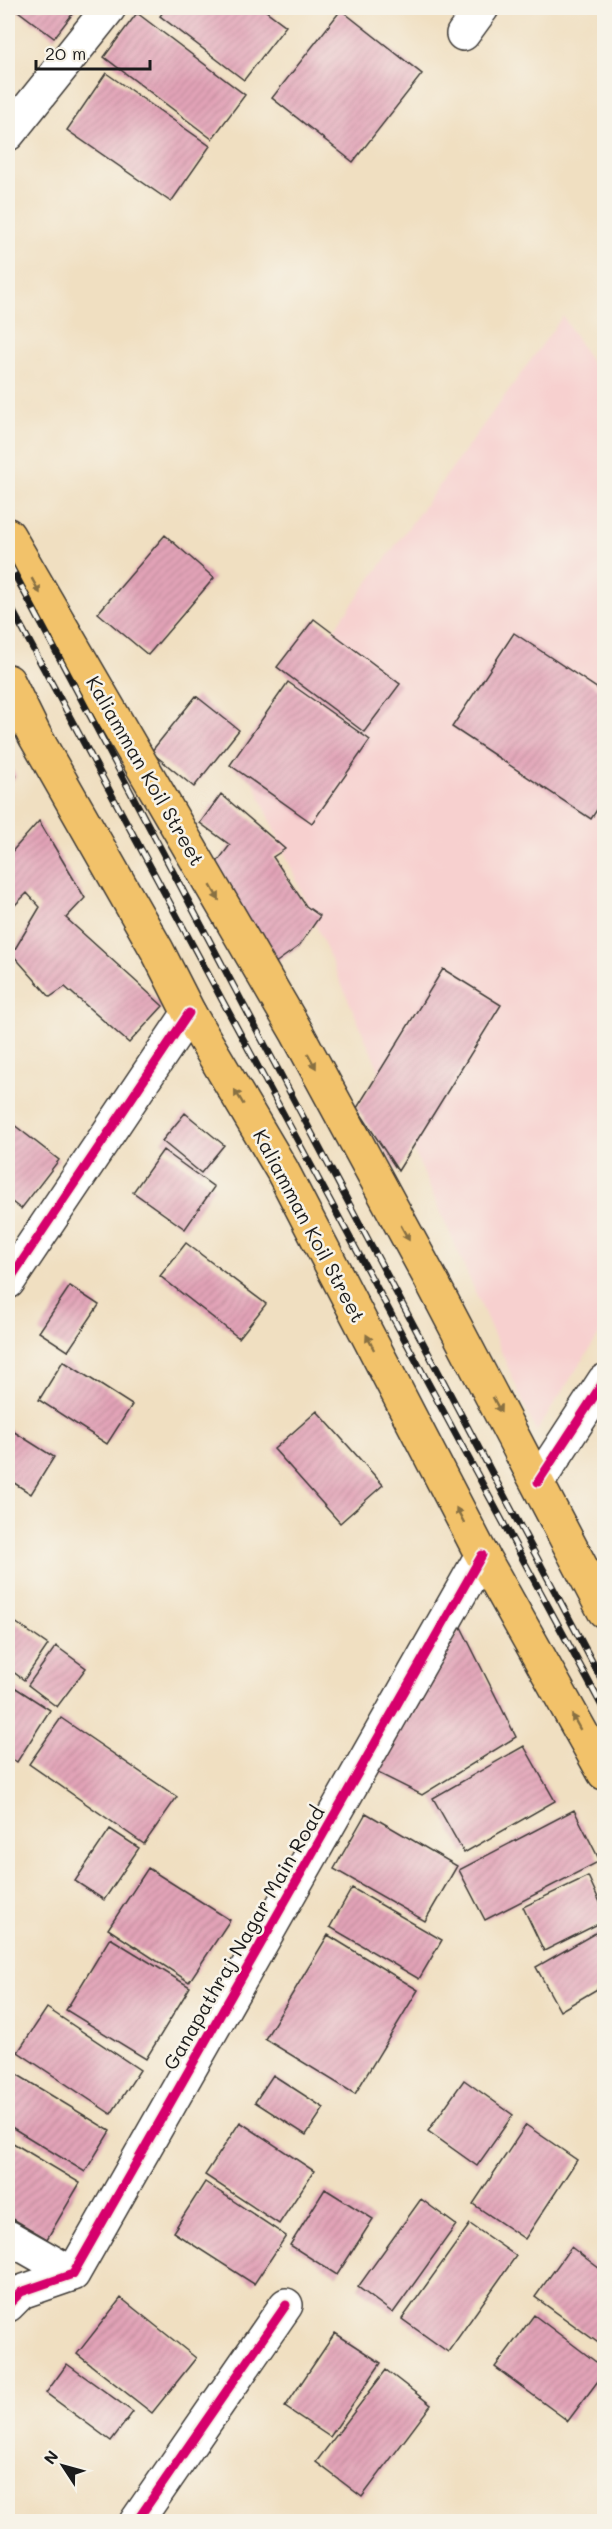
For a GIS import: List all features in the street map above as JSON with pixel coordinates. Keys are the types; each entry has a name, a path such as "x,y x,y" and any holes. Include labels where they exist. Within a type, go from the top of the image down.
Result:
{"main road":[{"name":"Kaliamman Koil Street","path":"8,535 296,1031 538,1482 604,1611"},
{"name":"Kaliamman Koil Street","path":"8,681 34,736 157,950 189,1012 282,1170 482,1555 604,1773"}],"street":[{"path":"8,134 110,8"},
{"path":"463,34 482,8"},
{"path":"8,1282 189,1012"},
{"path":"538,1482 602,1389"},
{"name":"Ganapathraj Nagar Main Road","path":"73,2274 482,1555"},
{"path":"8,2237 73,2274"},
{"path":"8,2305 21,2292 73,2274"},
{"path":"136,2522 286,2305"}],"shaded area":[{"path":"563,316 604,384 604,1327 536,1432 242,755"}],"building":[{"path":"14,8 77,8 54,38"},
{"path":"166,8 262,8 286,26 244,80 160,16"},
{"path":"341,10 422,74 353,162 272,98"},
{"path":"137,13 245,95 212,139 104,57"},
{"path":"106,73 210,146 171,202 67,130"},
{"path":"165,535 214,578 148,655 98,613"},
{"path":"314,619 400,684 364,732 277,667"},
{"path":"514,633 604,693 604,799 591,819 452,727"},
{"path":"288,682 370,740 312,823 230,765"},
{"path":"196,696 239,730 194,787 151,752"},
{"path":"8,763 16,776 8,787"},
{"path":"221,794 285,849 273,857 306,906 320,916 299,946 271,966 209,873 230,845 200,823"},
{"path":"39,821 85,898 66,918 163,1006 129,1043 65,987 50,997 12,954 40,907 27,893 8,912 8,856"},
{"path":"443,969 501,1005 398,1171 357,1108"},
{"path":"185,1113 224,1145 201,1173 162,1141"},
{"path":"9,1121 59,1160 21,1209 8,1199"},
{"path":"163,1150 214,1187 185,1229 133,1192"},
{"path":"186,1243 266,1304 239,1338 160,1276"},
{"path":"70,1286 99,1305 68,1351 39,1332"},
{"path":"63,1361 132,1405 107,1444 39,1400"},
{"path":"317,1411 383,1485 340,1523 274,1449"},
{"path":"8,1428 54,1457 31,1494 8,1479"},
{"path":"15,1622 48,1645 24,1680 8,1668 8,1633"},
{"path":"461,1627 516,1737 422,1795 368,1768"},
{"path":"56,1646 86,1668 57,1707 28,1685"},
{"path":"8,1683 50,1710 17,1762 8,1756"},
{"path":"61,1718 177,1797 144,1844 29,1764"},
{"path":"524,1746 555,1801 464,1853 433,1798"},
{"path":"574,1810 600,1861 485,1920 459,1870"},
{"path":"366,1813 457,1866 425,1921 334,1869"},
{"path":"110,1829 139,1848 104,1900 75,1881"},
{"path":"148,1868 230,1920 189,1982 108,1929"},
{"path":"588,1876 604,1911 604,1921 544,1951 523,1907"},
{"path":"352,1888 442,1940 419,1979 330,1927"},
{"path":"604,1928 604,1985 560,2011 536,1967"},
{"path":"328,1935 418,1990 355,2094 265,2039"},
{"path":"110,1938 190,1987 146,2059 66,2010"},
{"path":"47,2008 140,2070 111,2114 18,2052"},
{"path":"8,2069 110,2131 85,2172 8,2125"},
{"path":"273,2075 324,2108 306,2135 255,2102"},
{"path":"464,2080 513,2115 477,2166 428,2131"},
{"path":"240,2122 314,2171 279,2224 205,2175"},
{"path":"526,2125 577,2160 525,2239 473,2204"},
{"path":"8,2140 80,2183 47,2239 8,2216"},
{"path":"205,2182 286,2236 254,2284 173,2232"},
{"path":"325,2189 373,2219 337,2275 290,2245"},
{"path":"421,2199 456,2225 393,2313 358,2287"},
{"path":"470,2224 516,2256 448,2352 402,2319"},
{"path":"571,2247 604,2272 604,2347 535,2297"},
{"path":"121,2298 196,2358 152,2413 77,2354"},
{"path":"534,2315 604,2368 604,2373 568,2421 495,2367"},
{"path":"335,2333 381,2363 330,2437 285,2407"},
{"path":"67,2364 133,2412 111,2441 46,2393"},
{"path":"386,2370 431,2405 362,2497 316,2462"}],"railway":[{"path":"8,561 604,1684"},
{"path":"8,602 604,1710"}],"cycle path":[{"path":"8,1282 189,1013"},
{"path":"538,1482 604,1381"},
{"path":"8,2305 21,2292 73,2274 482,1555"},
{"path":"136,2522 286,2305"}]}
